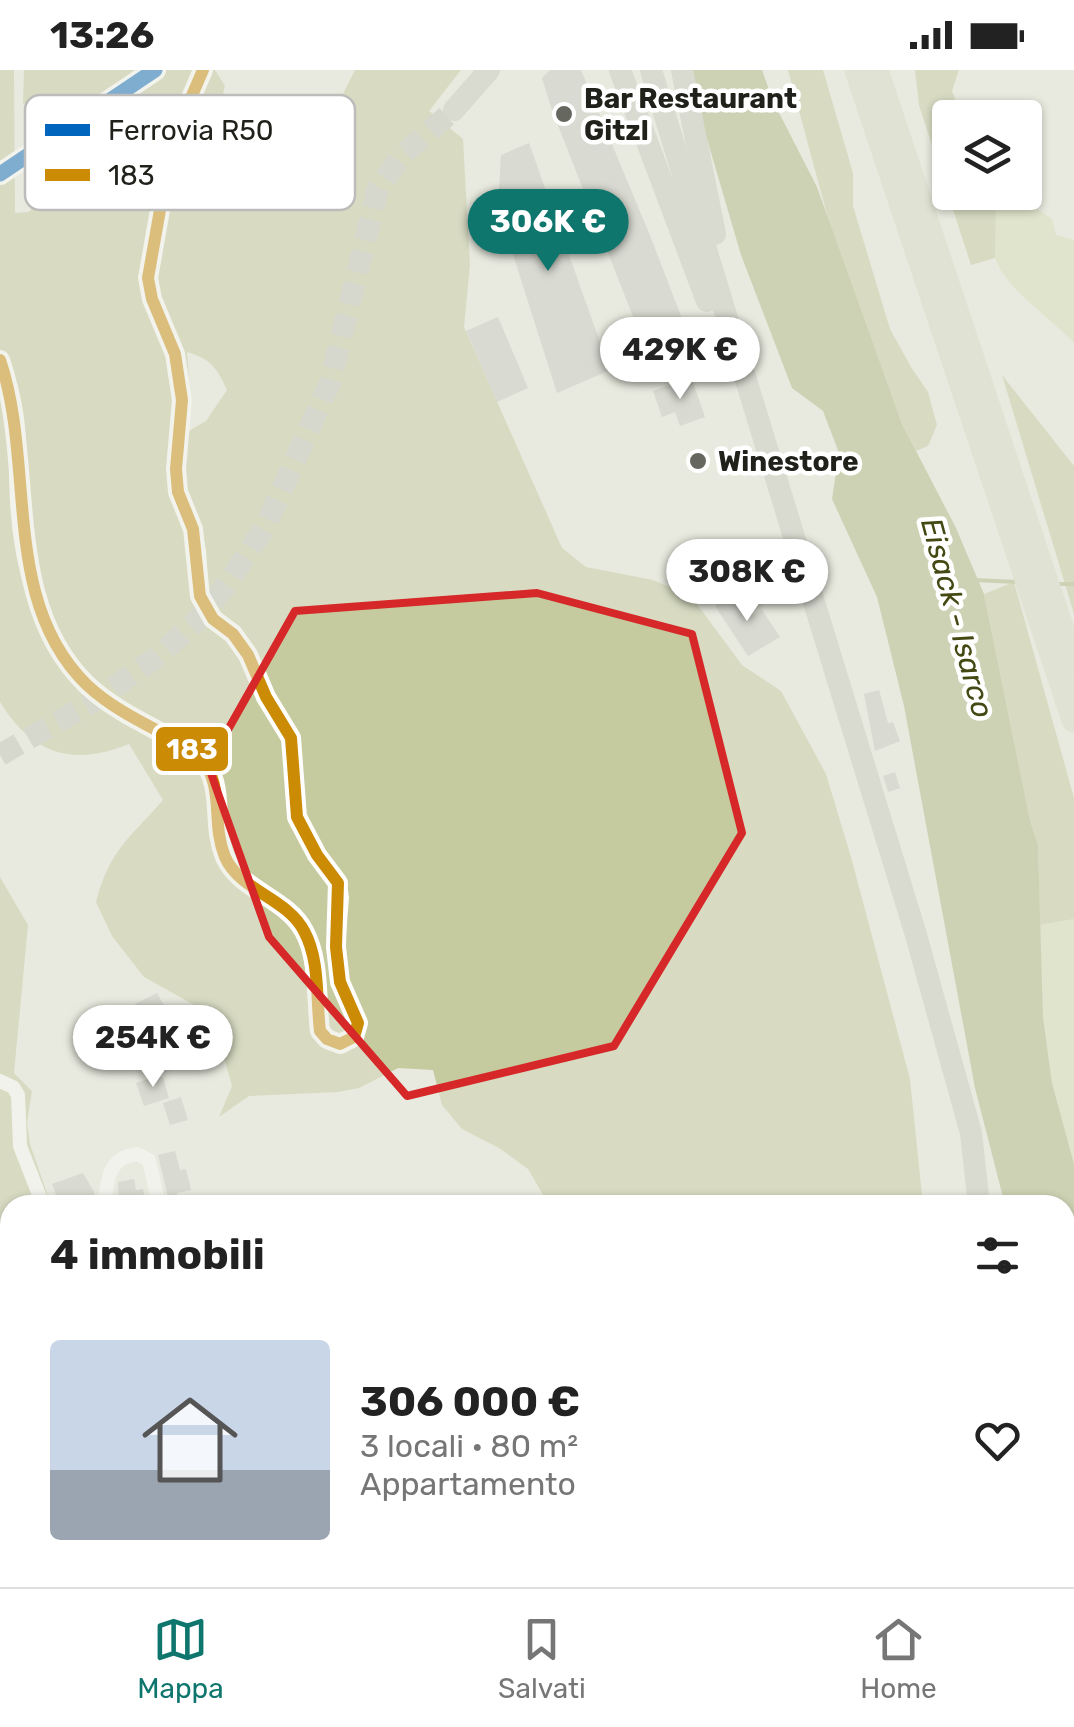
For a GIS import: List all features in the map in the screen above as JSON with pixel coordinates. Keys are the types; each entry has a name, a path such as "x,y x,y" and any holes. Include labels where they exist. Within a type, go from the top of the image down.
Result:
{"highway":[{"path":"857,70 1053,629 1074,720"},
{"path":"876,70 1010,504"},
{"path":"1053,629 1074,666"}],"main road":[{"path":"454,110 488,70"},
{"path":"620,70 710,308 757,416"},
{"path":"650,70 967,1118 978,1195"},
{"path":"682,70 718,252 722,302"}],"street":[{"path":"193,95 204,70"},
{"path":"0,360 17,413 23,532 42,614 53,640 88,686 184,743 208,762 220,799 226,860 282,905 303,928 312,960 320,1030 327,1039 340,1044 354,1037 358,1023 340,982 336,947 338,884 317,856 297,817 291,738 266,698 248,655 233,634 213,619 200,596 193,529 178,492 176,468 182,400 175,354 152,299 148,278 160,210"},
{"path":"0,1081 13,1086 18,1095 20,1146 39,1195"},
{"path":"105,1195 109,1171 115,1162 137,1154 149,1160 157,1195"}],"highlighted area":[{"path":"537,593 692,634 742,833 614,1046 407,1096 269,937 208,765 295,611"}],"shaded area":[{"path":"0,70 14,70 15,213 355,210 355,95 342,95 355,70 461,70 429,111 463,139 470,265 464,327 562,548 586,567 653,580 691,596 742,665 781,691 826,774 910,1079 922,1195 543,1195 528,1169 462,1129 442,1105 433,1070 398,1068 359,1088 338,1092 249,1096 219,1117 232,1086 212,1015 144,977 112,936 96,902 114,857 163,800 129,744 72,755 40,744 12,720 0,702","holes":["187,352 212,365 227,390 206,421 187,432 191,403"]},
{"path":"24,70 215,70 225,86 223,95 25,95 23,104"},
{"path":"788,70 823,70 853,173 853,206 890,329 928,392 937,425 928,446 916,451 902,424 832,233"},
{"path":"915,70 959,70 952,91 955,100 932,100 932,145 919,105"},
{"path":"953,210 996,210 995,258 971,265"},
{"path":"995,210 1038,210 1052,219 1056,235 1074,240 1074,343 1007,279 995,256"},
{"path":"1002,375 1074,466 1074,614"},
{"path":"1014,582 1074,798 1074,919 1040,925 1038,844 984,594"},
{"path":"0,877 28,925 14,1073 32,1091 27,1123 30,1144 48,1195 0,1195"},
{"path":"1074,919 1074,1164 1052,1083 1043,1017 1040,925"}],"water":[{"name":"Eisack - Isarco","path":"691,70 762,70 773,101 817,187 902,424 956,528 984,594 1038,844 1043,1017 1052,1083 1074,1164 1074,1195 1002,1195 975,1088 904,706 877,597 832,499 839,453 823,411 792,388 741,255 695,98"}],"building":[{"path":"550,70 581,70 697,358 654,370 552,110 542,78"},
{"path":"529,143 610,370 557,393 498,207 501,155"},
{"path":"498,317 528,388 497,402 466,331"},
{"path":"691,377 705,417 680,426 675,412 662,417 653,391"},
{"path":"737,591 753,615 762,610 780,637 748,656 715,606"},
{"path":"879,690 888,723 893,722 900,741 875,751 864,694"},
{"path":"895,772 900,788 888,792 883,776"},
{"path":"157,993 168,1013 146,1025 135,1004"},
{"path":"163,1077 169,1098 144,1106 136,1083"},
{"path":"181,1097 188,1120 170,1125 163,1103"},
{"path":"175,1151 180,1170 186,1169 191,1190 168,1195 158,1155"},
{"path":"83,1173 94,1195 56,1195 52,1184"},
{"path":"134,1179 136,1190 143,1189 144,1195 119,1195 118,1182"}],"waterway":[{"name":"Eisack - Isarco","path":"974,580 1019,582"},
{"path":"1059,584 1074,584"}],"tunnel":[{"path":"0,755 94,701 153,660 195,623 228,583 266,525 330,382 378,188 402,155 454,110"}],"rail line":[{"name":"R50","path":"118,95 155,70"},
{"name":"R50","path":"0,174 25,157"}],"transit line":[{"name":"183","path":"192,95 203,70"},
{"name":"183","path":"0,360 11,401 31,573 42,613 60,651 99,696 198,753 212,779 221,843 232,869 287,910 309,942 320,1031 340,1044 354,1037 358,1023 340,982 336,947 338,883 317,855 297,817 291,738 266,697 248,655 233,634 213,619 200,596 193,529 178,492 182,400 175,354 152,299 148,278 160,210"}],"place":[{"name":"Bar Restaurant Gitzl","path":"564,114"},
{"name":"Winestore","path":"698,461"}]}
